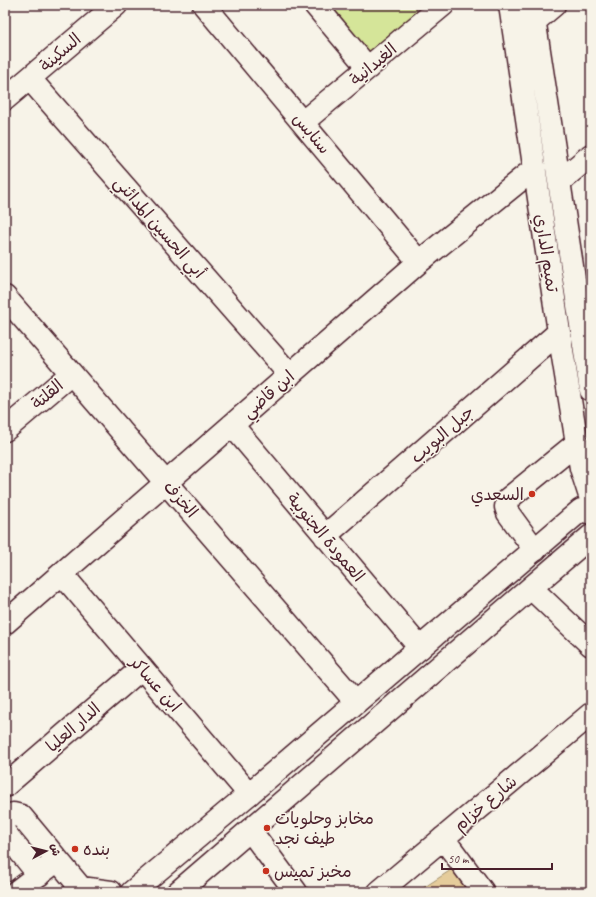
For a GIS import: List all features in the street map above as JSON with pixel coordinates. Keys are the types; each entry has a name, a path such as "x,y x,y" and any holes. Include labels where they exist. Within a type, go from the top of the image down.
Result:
{"street":[{"name":"السكينة","path":"5,99 116,5"},
{"name":"سنابس","path":"204,5 419,262"},
{"path":"316,5 368,68"},
{"name":"تميم الداري","path":"510,5 581,468 591,499"},
{"path":"533,13 554,5"},
{"name":"الغيدانية","path":"303,122 368,68 433,9"},
{"name":"تميم الداري","path":"533,13 559,182 587,332 591,390"},
{"name":"أبي الحسين المدائني","path":"30,79 290,375"},
{"path":"559,182 591,154"},
{"name":"ابن قاضي","path":"5,624 419,262 535,168"},
{"name":"الخزف","path":"5,297 167,482 356,702"},
{"name":"جبل البويب","path":"325,536 559,332"},
{"name":"القلتة","path":"5,430 71,374"},
{"name":"العمودة الجنوبية","path":"232,425 420,648"},
{"path":"535,550 508,514 506,507 508,499 577,443"},
{"path":"132,892 582,510 591,514"},
{"path":"178,892 591,536"},
{"name":"ابن عساكر","path":"62,574 249,794"},
{"path":"531,588 591,645"},
{"name":"الدار العليا","path":"5,786 142,668"},
{"name":"شارع خزام","path":"379,892 591,714"},
{"path":"5,820 13,814 21,816 57,860 78,890 111,892"},
{"path":"250,830 296,892"},
{"path":"5,832 39,875"},
{"path":"443,838 483,892"},
{"path":"16,892 57,860"}],"green space":[{"path":"331,5 416,5 417,12 371,54"}],"building":[{"path":"454,868 470,892 417,892"}],"place":[{"name":"السعدي","path":"532,494"},
{"name":"مخابز وحلويات طيف نجد","path":"267,828"},
{"name":"بنده","path":"75,849"},
{"name":"مخبز تميس","path":"266,871"}]}
